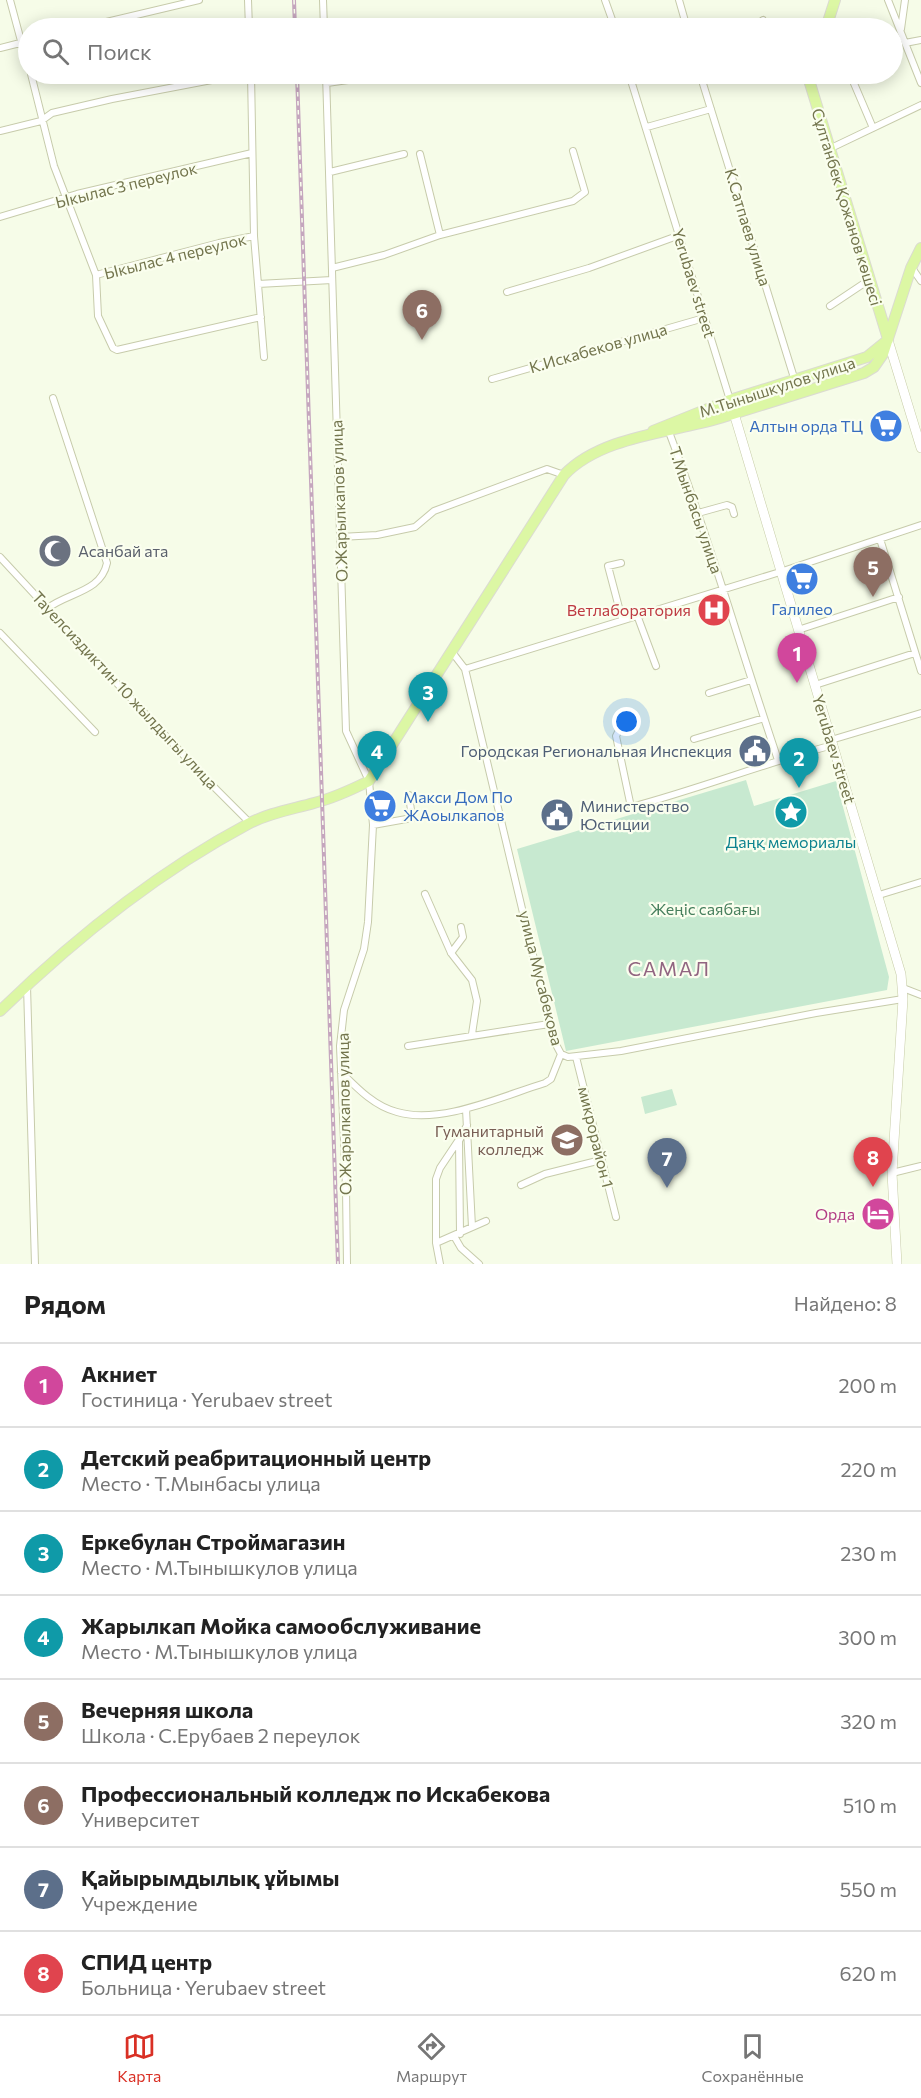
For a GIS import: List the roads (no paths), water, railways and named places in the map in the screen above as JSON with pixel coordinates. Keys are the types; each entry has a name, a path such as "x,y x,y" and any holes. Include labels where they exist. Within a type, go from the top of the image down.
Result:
{"main road":[{"path":"829,18 835,0"},
{"name":"Сұлтанбек Қожанов көшесі","path":"810,84 828,149 888,339"},
{"path":"921,248 911,268 888,339 921,448"},
{"name":"М.Тынышкулов улица","path":"0,1011 123,901 250,822 345,794 369,781 564,475 586,455 637,438 730,400 867,357 888,339"},
{"name":"М.Тынышкулов улица","path":"637,438 669,432 734,414 864,373 879,361 888,339"},
{"name":"Yerubaev street","path":"730,400 879,896 903,988 892,1173 897,1264"}],"street":[{"path":"10,0 18,22"},
{"path":"123,18 198,0"},
{"path":"248,0 249,18"},
{"path":"323,0 324,18"},
{"path":"605,0 611,18"},
{"path":"679,0 684,18"},
{"path":"888,0 895,18"},
{"path":"902,18 905,0"},
{"path":"903,38 921,83"},
{"path":"905,43 921,40"},
{"path":"0,48 18,44"},
{"path":"33,84 41,121 66,198 96,275 98,316 105,334 115,349 261,317"},
{"path":"0,131 41,121 52,113 191,84"},
{"path":"251,84 254,236 264,357"},
{"name":"О.Жарылкапов улица","path":"327,84 346,731 369,781 374,825 368,922 364,949 344,1010 340,1046 346,1188 346,1264"},
{"name":"Yerubaev street","path":"632,84 730,400"},
{"name":"К.Сатпаев улица","path":"703,84 795,381"},
{"path":"854,84 873,128"},
{"path":"828,149 921,105"},
{"path":"646,127 711,110"},
{"path":"332,267 384,255 440,235 573,201 585,192 573,151"},
{"name":"Ыкылас 3 переулок","path":"0,217 66,198 252,153"},
{"path":"330,172 404,154"},
{"path":"420,154 440,235"},
{"path":"507,292 589,268 680,235"},
{"name":"Ыкылас 4 переулок","path":"96,275 254,236"},
{"path":"911,268 921,280"},
{"path":"258,284 333,280"},
{"path":"830,306 869,280"},
{"name":"К.Искабеков улица","path":"492,379 704,318"},
{"path":"48,608 98,583 104,575 107,563 53,398"},
{"name":"Т.Мынбасы улица","path":"669,432 698,513 778,760"},
{"path":"340,537 377,535 415,527 434,511 547,469 564,475"},
{"path":"698,513 727,505 732,507 734,514"},
{"path":"723,589 921,525"},
{"path":"880,539 921,671"},
{"name":"Тауелсиздиктин 10 жылдыгы улица","path":"0,557 202,775 250,822"},
{"path":"621,563 608,566 622,620"},
{"name":"Т.Мынбасы улица","path":"465,669 723,589"},
{"path":"798,630 899,597"},
{"path":"637,615 656,666"},
{"path":"0,633 95,732"},
{"path":"452,652 465,669"},
{"path":"815,685 915,653"},
{"name":"улица Мусабекова","path":"465,669 549,1024 555,1047 561,1054 576,1057 621,1051 816,1012 903,999"},
{"path":"709,693 751,680"},
{"path":"617,720 619,729 616,736 631,807 720,781 921,713"},
{"path":"694,739 764,718"},
{"path":"374,825 412,818 409,795"},
{"path":"879,896 921,882"},
{"path":"425,894 451,953 472,980 477,1001 472,1034"},
{"path":"451,953 463,937 461,927"},
{"path":"27,985 35,1264"},
{"path":"903,988 921,995"},
{"path":"408,1046 472,1034 549,1024"},
{"path":"341,1071 375,1102 397,1112 417,1114 466,1108 551,1079 561,1054"},
{"name":"микрорайон 1","path":"576,1057 616,1217"},
{"path":"466,1108 472,1227"},
{"path":"440,1264 436,1243 436,1179 440,1168 467,1125"},
{"path":"459,1141 457,1235 461,1248 479,1264"},
{"path":"521,1185 545,1174 602,1160"},
{"path":"892,1173 921,1166"},
{"path":"436,1243 486,1221"}],"railway":[{"path":"294,0 295,18"},
{"path":"297,84 338,1264"}],"place":[{"name":"Профессиональный колледж по Искабекова","path":"422,340"},
{"name":"Алтын орда ТЦ","path":"886,426"},
{"name":"Асанбай ата","path":"55,551"},
{"name":"Галилео","path":"802,579"},
{"name":"Вечерняя школа","path":"873,597"},
{"name":"Ветлаборатория","path":"714,610"},
{"name":"Акниет","path":"797,683"},
{"name":"Еркебулан Строймагазин","path":"428,722"},
{"name":"Городская Региональная Инспекция","path":"755,751"},
{"name":"Жарылкап Мойка самообслуживание","path":"377,781"},
{"name":"Детский реабритационный центр","path":"799,788"},
{"name":"Макси Дом По ЖАоылкапов","path":"380,806"},
{"name":"Даңқ мемориалы","path":"791,812"},
{"name":"Министерство Юстиции","path":"557,815"},
{"name":"Гуманитарный колледж","path":"567,1140"},
{"name":"СПИД центр","path":"873,1187"},
{"name":"Қайырымдылық ұйымы","path":"667,1188"},
{"name":"Орда","path":"878,1214"}],"district":[{"name":"САМАЛ","path":"669,969"}],"park label":[{"name":"Жеңіс саябағы","path":"705,909"}]}
